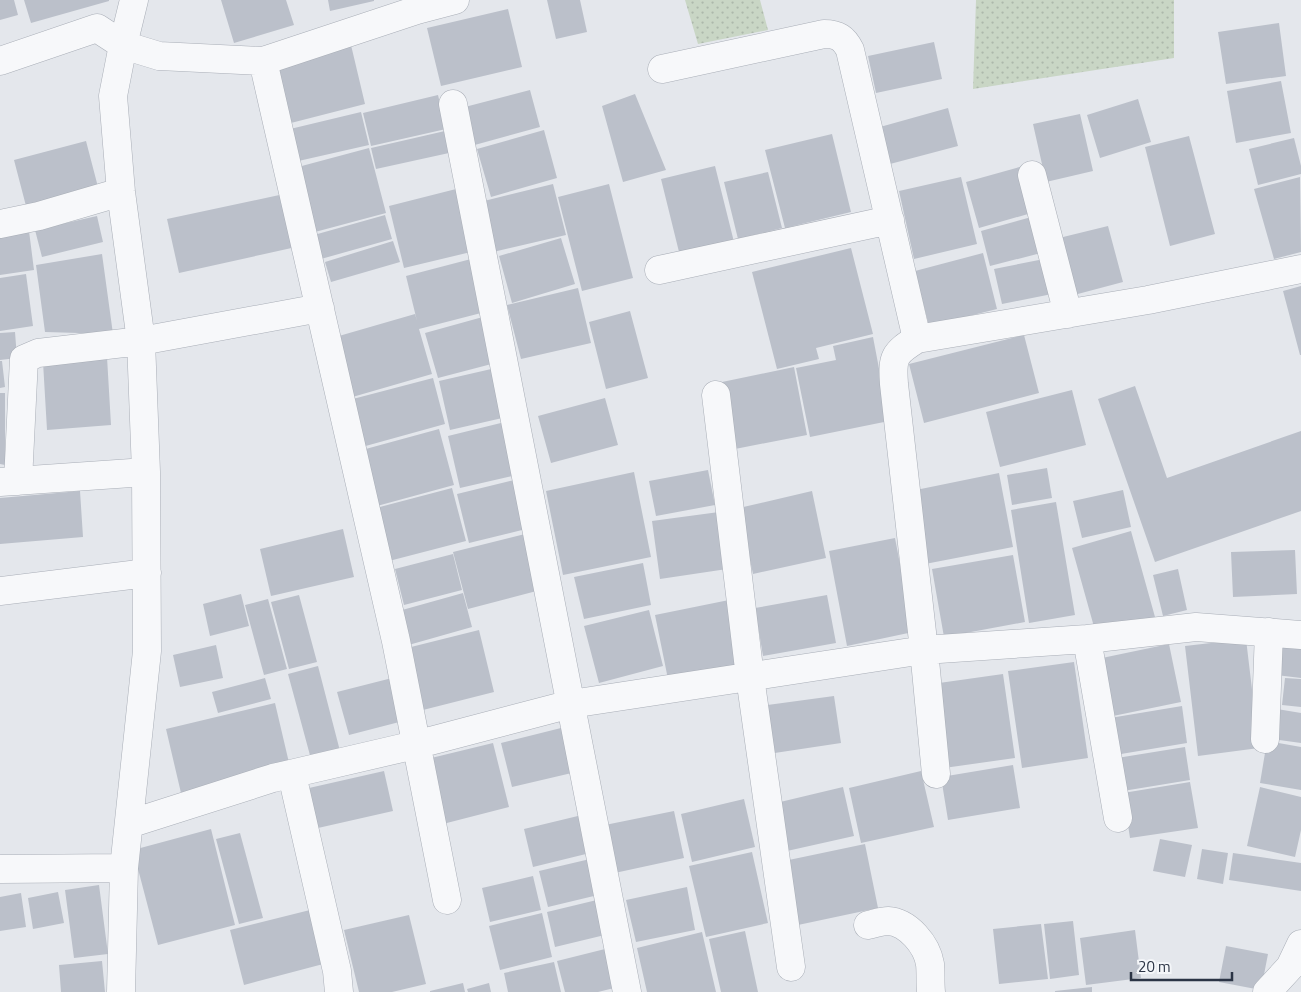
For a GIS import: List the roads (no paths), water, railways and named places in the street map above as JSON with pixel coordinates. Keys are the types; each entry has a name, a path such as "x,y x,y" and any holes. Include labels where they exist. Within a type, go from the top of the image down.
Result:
{"street":[{"path":"121,992 124,868 148,651 146,472 141,341 121,192 113,96 134,0"},
{"path":"0,61 97,28 123,45 159,56 262,61 391,9 455,0"},
{"path":"662,69 824,34 836,34 846,42 850,50 890,220 916,340"},
{"path":"262,61 396,641 447,900"},
{"path":"453,104 627,992"},
{"path":"1032,175 1068,314"},
{"path":"0,224 39,216 121,192"},
{"path":"659,270 890,220"},
{"path":"936,774 893,369 900,350 916,340 1148,300 1301,269"},
{"path":"146,472 9,482 24,359 38,352 141,341 320,308"},
{"path":"716,395 750,677 791,967"},
{"path":"0,592 147,573"},
{"path":"129,824 273,778 415,745 571,704 924,650 1087,639 1196,627 1301,634"},
{"path":"1265,740 1268,632"},
{"path":"1087,639 1118,818"},
{"path":"292,774 337,971 339,992"},
{"path":"0,869 124,868"},
{"path":"868,925 889,921 907,928 920,942 926,952 930,964 931,992"},
{"path":"1267,992 1290,967 1301,944"}]}
